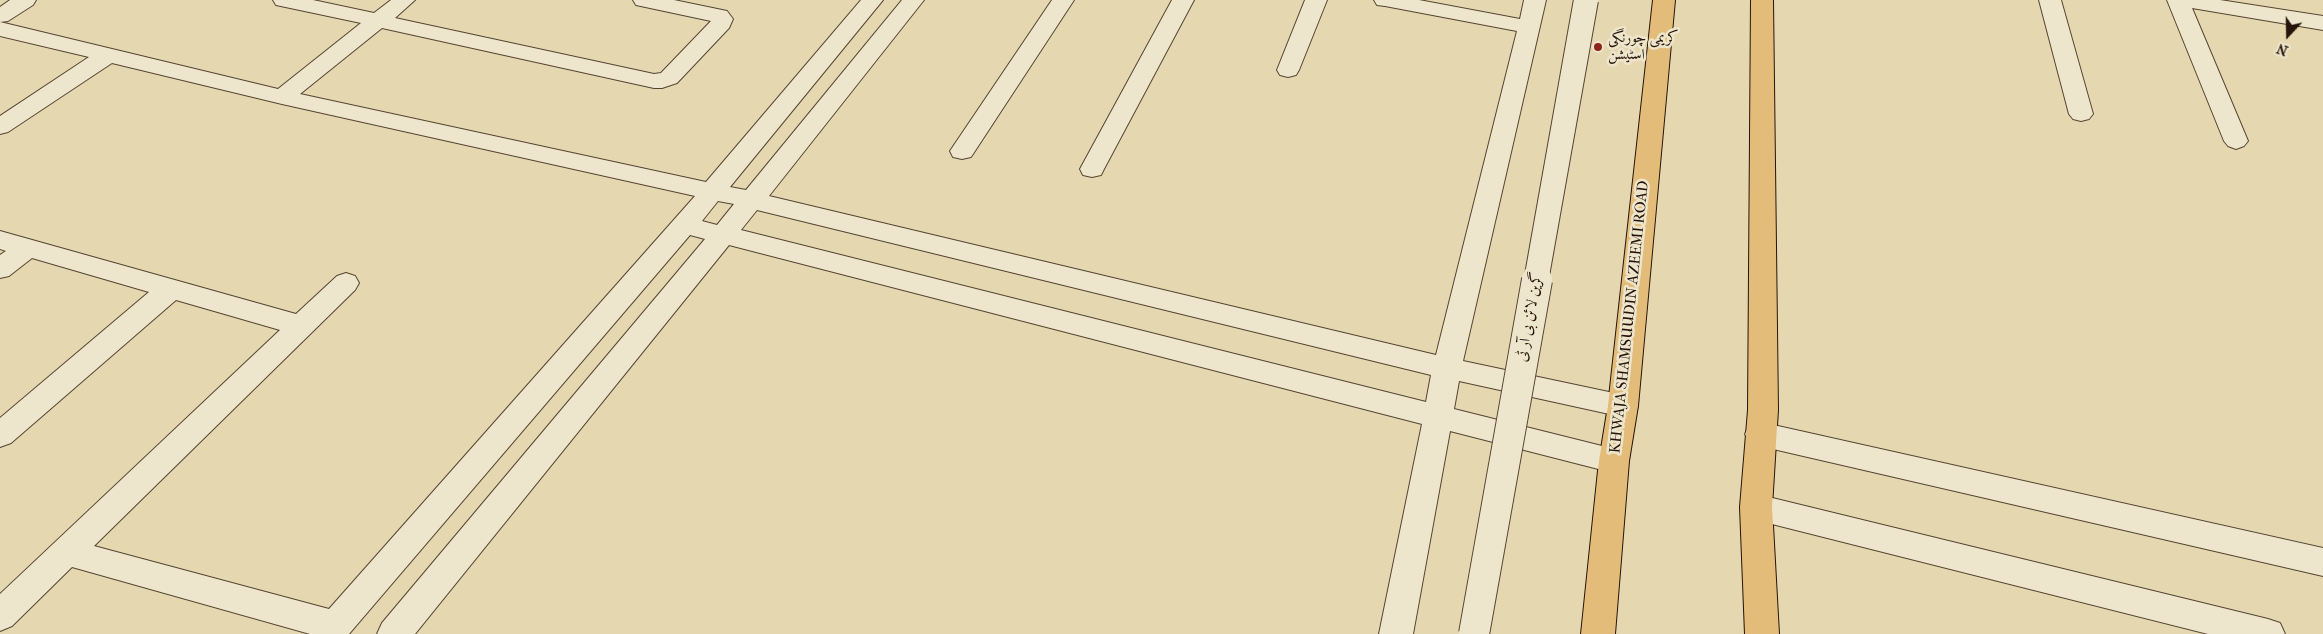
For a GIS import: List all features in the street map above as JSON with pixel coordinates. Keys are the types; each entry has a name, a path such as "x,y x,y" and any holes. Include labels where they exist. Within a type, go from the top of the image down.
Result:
{"main road":[{"name":"KHWAJA SHAMSUUDIN AZEEMI ROAD","path":"1598,634 1614,461 1623,406 1664,0"},
{"path":"1762,0 1762,410 1756,507 1762,634"}],"street":[{"path":"0,16 25,0"},
{"path":"284,0 654,81 662,81 668,78 721,23 722,19 720,16 644,0"},
{"path":"282,97 404,0"},
{"path":"67,552 331,630 684,225 872,0"},
{"path":"394,634 752,200 913,0"},
{"path":"962,151 1063,0"},
{"path":"1092,169 1183,0"},
{"path":"1288,70 1316,0"},
{"path":"1385,0 1528,27"},
{"path":"1396,634 1447,368 1535,0"},
{"name":"گرین لائن بی آر ٹی","path":"1474,634 1586,0"},
{"path":"2050,0 2082,114"},
{"path":"2236,141 2179,0 2276,8 2323,22"},
{"path":"0,29 282,97 752,200 1447,368 1623,406"},
{"path":"0,127 108,55"},
{"path":"684,225 1614,461"},
{"path":"0,240 301,326"},
{"path":"0,269 28,248"},
{"path":"0,616 346,283"},
{"path":"0,435 172,288"},
{"path":"1760,434 2323,562"},
{"path":"1756,507 2268,634"}],"place":[{"name":"کریمی چورنگی اسٹیشن","path":"1598,47"}]}
